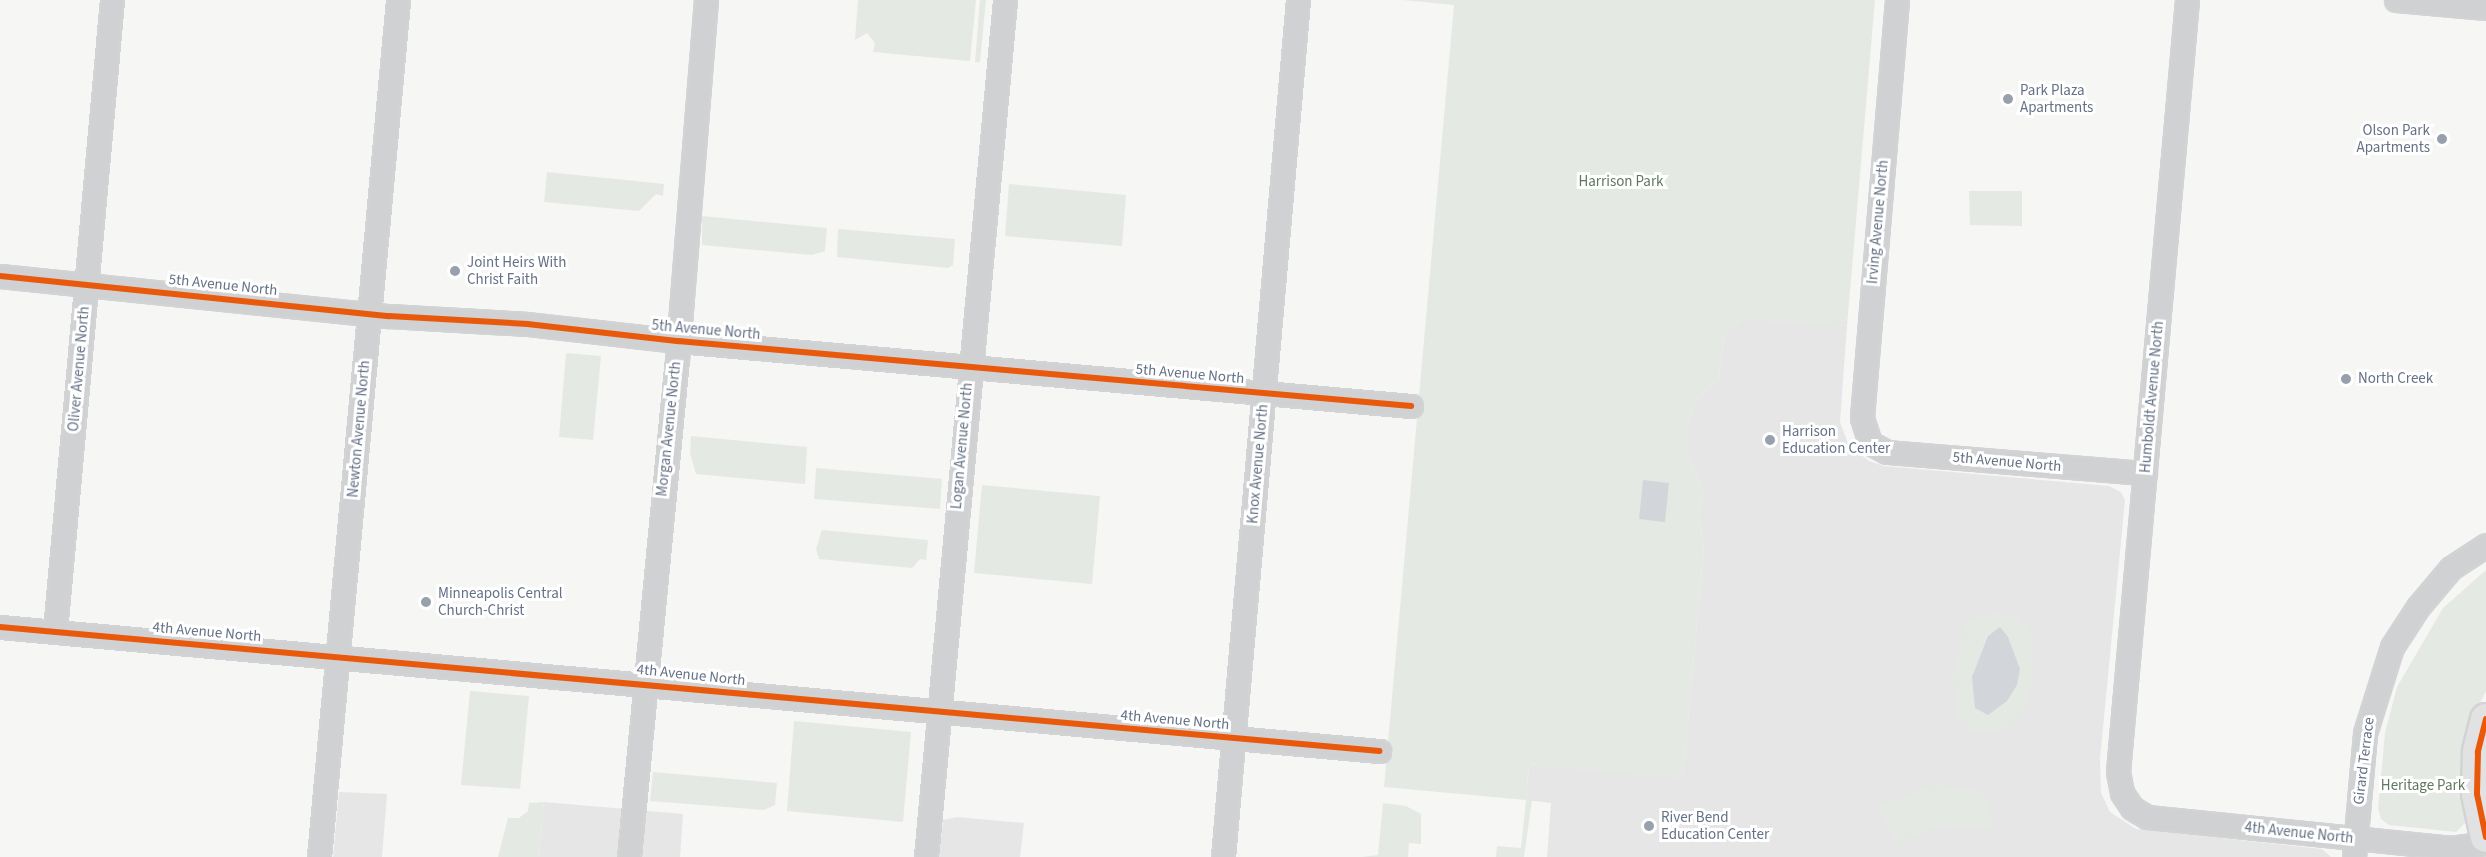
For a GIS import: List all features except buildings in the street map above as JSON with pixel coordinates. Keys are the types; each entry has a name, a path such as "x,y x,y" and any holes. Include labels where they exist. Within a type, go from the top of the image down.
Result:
{"street":[{"name":"Oliver Avenue North","path":"56,631 112,0"},
{"name":"Newton Avenue North","path":"319,857 398,0"},
{"name":"Morgan Avenue North","path":"628,857 678,341 706,0"},
{"name":"Logan Avenue North","path":"926,857 1005,0"},
{"name":"Knox Avenue North","path":"1223,857 1298,0"},
{"name":"Irving Avenue North","path":"1870,443 1862,418 1897,0"},
{"name":"Humboldt Avenue North","path":"2122,794 2118,772 2187,0"},
{"path":"2396,0 2486,8"},
{"name":"5th Avenue North","path":"0,276 370,314 528,324 678,341 970,364 1411,406"},
{"name":"5th Avenue North","path":"1870,443 1887,452 2145,473"},
{"name":"Girard Terrace","path":"2354,848 2365,732 2392,647 2418,607 2451,568 2486,545"},
{"name":"4th Avenue North","path":"0,627 644,682 1379,751"},
{"path":"2486,719 2478,752 2477,794 2486,837"},
{"name":"4th Avenue North","path":"2122,794 2132,808 2147,817 2354,848 2451,848 2486,843"}],"shaded area":[{"path":"1753,318 1847,326 1840,422 1849,446 1869,461 1884,466 2109,486 2121,492 2125,500 2100,759 2101,793 2110,812 2136,829 2322,849 2331,857 1547,857 1551,803 1526,800 1529,764 1683,778 1704,548 1699,514 1703,490 1687,453 1687,425 1698,398 1718,380 1725,333 1741,320"},
{"path":"1643,480 1669,483 1665,522 1639,519"},
{"path":"2000,627 2008,637 2020,669 2017,685 2007,701 1988,715 1975,708 1972,677 1988,636"},
{"path":"339,792 387,794 382,857 333,857"},
{"path":"544,802 683,814 680,857 539,857"},
{"path":"957,817 1024,823 1020,857 939,857 943,820"}],"green space":[{"path":"858,0 976,0 970,61 873,52 875,43 867,33 855,40"},
{"path":"980,0 986,0 980,62 975,62"},
{"name":"Harrison Park","path":"1403,0 1875,0 1847,326 1741,320 1725,333 1718,380 1698,398 1687,425 1687,453 1703,490 1699,514 1704,548 1683,779 1529,764 1526,799 1532,800 1524,857 1496,857 1497,846 1521,848 1526,800 1384,787 1454,5"},
{"path":"547,172 664,184 663,196 656,194 639,211 544,202"},
{"path":"1009,184 1126,195 1122,246 1005,236"},
{"path":"1969,191 2022,191 2022,226 1970,225"},
{"path":"702,216 827,228 825,251 812,255 702,245"},
{"path":"838,229 955,239 953,265 948,268 837,257"},
{"path":"566,353 601,356 593,440 559,437"},
{"path":"691,436 807,447 805,484 696,474 690,453"},
{"path":"816,468 942,479 940,509 814,499"},
{"path":"982,485 1100,496 1092,584 974,573"},
{"path":"822,530 928,540 926,560 920,559 912,568 819,559 816,549"},
{"name":"Heritage Park","path":"2486,570 2486,691 2473,718 2469,819 2456,832 2389,825 2381,819 2378,808 2385,733 2397,687 2443,608"},
{"path":"1996,613 2018,617 2031,632 2034,667 2026,709 2004,730 1972,733 1957,718 1953,676 1963,629 1973,619","holes":["2000,627 2008,637 2020,669 2017,685 1976,662 1988,636"]},
{"path":"470,691 529,696 520,789 461,785"},
{"path":"794,721 911,732 903,822 787,811"},
{"path":"653,772 777,783 775,805 764,810 650,801"},
{"path":"1933,785 1973,788 1987,795 1992,828 1942,826 1908,837 1908,843 1899,848 1877,807"},
{"path":"544,802 539,857 498,857 508,818 519,818 528,811 529,803"},
{"path":"1383,803 1406,806 1421,814 1421,844 1409,843 1408,857 1362,857 1378,855"}],"cycle path":[{"path":"0,276 389,316 528,324 678,341 1411,406"},
{"path":"0,627 1379,751"},
{"path":"2486,719 2478,752 2477,794 2486,837"}],"place":[{"name":"Park Plaza Apartments","path":"2008,99"},
{"name":"Olson Park Apartments","path":"2442,139"},
{"name":"Joint Heirs With Christ Faith","path":"455,271"},
{"name":"North Creek","path":"2346,379"},
{"name":"Harrison Education Center","path":"1770,440"},
{"name":"Minneapolis Central Church-Christ","path":"426,602"},
{"name":"River Bend Education Center","path":"1649,826"}]}
